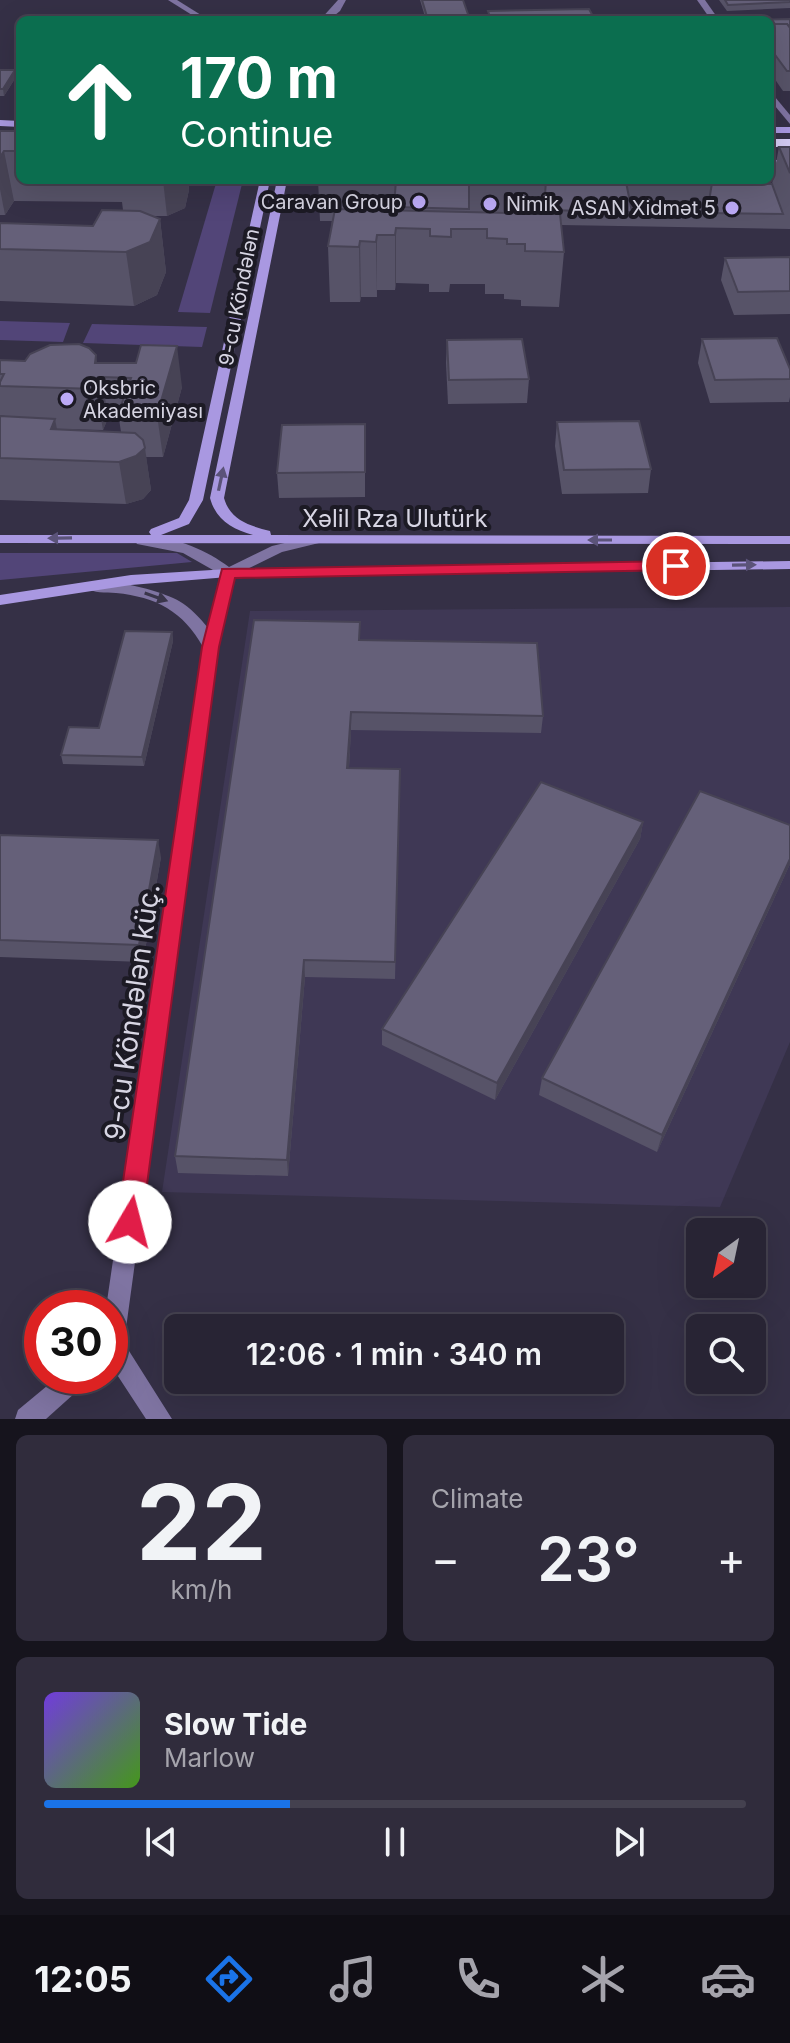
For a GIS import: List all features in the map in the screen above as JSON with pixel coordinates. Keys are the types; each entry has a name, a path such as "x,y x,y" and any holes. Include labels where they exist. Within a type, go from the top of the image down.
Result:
{"main road":[{"name":"9-cu Köndələn","path":"102,538 175,527 191,513 237,322 264,184"},
{"name":"9-cu Köndələn","path":"281,184 217,498 221,512 247,529 280,537 314,540"},
{"name":"Xəlil Rza Ulutürk","path":"0,539 790,540"},
{"path":"0,600 79,586 228,573 790,565"}],"street":[{"path":"172,0 198,16"},
{"path":"328,16 342,0"},
{"path":"774,99 790,121"},
{"path":"102,538 185,548 213,561 228,573 277,549 314,540"},
{"name":"9-cu Köndələn küç.","path":"119,1290 211,647 228,573"},
{"path":"79,586 136,591 207,617 216,612 222,603"},
{"path":"188,612 200,625 211,647"},
{"name":"9-cu Köndələn küç.","path":"128,1372 160,1419"},
{"path":"27,1419 56,1394"}],"shaded area":[{"path":"216,184 242,184 210,313 178,312"},
{"path":"0,321 70,323 63,342 0,340"},
{"path":"92,324 207,327 202,347 83,343"},
{"path":"0,553 177,553 192,562 0,580"},
{"path":"790,607 790,1042 720,1207 162,1192 250,611"}],"building":[{"path":"422,0 463,0 469,16 427,16"},
{"path":"725,0 790,0 790,2 728,5"},
{"path":"589,9 593,16 490,16 488,11"},
{"path":"774,19 790,19 790,28 787,24 774,24"},
{"path":"774,24 787,24 790,28 790,71 774,53"},
{"path":"0,70 15,70 3,89 0,89"},
{"path":"0,131 16,131 16,151 4,151 0,157"},
{"path":"779,147 790,147 790,173"},
{"path":"396,184 469,184 469,209 394,207"},
{"path":"546,184 626,184 632,212 544,210"},
{"path":"712,184 772,184 783,214 707,213"},
{"path":"335,209 560,214 564,252 525,251 525,244 507,244 507,239 487,238 487,229 451,229 451,237 430,236 430,229 396,228 395,235 377,235 376,242 360,241 359,247 328,246"},
{"path":"102,210 140,211 160,219 150,242 126,252 0,249 0,223 93,226"},
{"path":"790,257 790,291 738,292 725,258"},
{"path":"777,338 790,369 790,379 715,380 702,339"},
{"path":"522,339 529,379 449,380 447,340"},
{"path":"79,344 96,355 95,363 136,363 141,345 177,346 157,415 118,414 131,378 102,377 96,389 0,386 4,374 0,374 0,360 25,361 30,354 50,345"},
{"path":"0,416 55,419 51,429 135,433 143,440 145,448 136,456 119,462 0,458"},
{"path":"639,421 651,469 564,470 557,422"},
{"path":"365,424 365,472 277,473 282,425"},
{"path":"254,620 360,622 359,640 537,643 543,716 351,712 347,768 400,769 395,962 304,960 287,1160 175,1156"},
{"path":"125,631 172,632 142,757 61,755 69,727 99,728"},
{"path":"541,782 643,822 497,1083 382,1029"},
{"path":"700,791 790,825 790,859 662,1135 542,1078"},
{"path":"0,835 158,840 139,945 0,940"}],"place":[{"name":"Caravan Group","path":"419,202"},
{"name":"Nimik","path":"490,204"},
{"name":"ASAN Xidmət 5","path":"732,208"},
{"name":"Oksbric Akademiyası","path":"67,399"}],"route":[{"path":"130,1222 211,647 228,573 676,566"}]}
